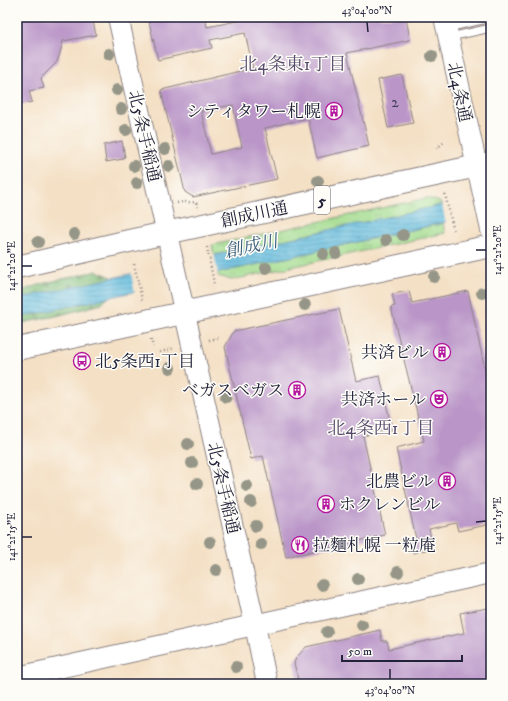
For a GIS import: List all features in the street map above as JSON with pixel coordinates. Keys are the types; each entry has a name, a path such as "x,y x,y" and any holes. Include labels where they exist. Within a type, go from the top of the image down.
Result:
{"highway":[{"name":"創成川通","path":"17,267 167,233 483,172"},
{"path":"17,349 491,246"}],"street":[{"name":"北5条手稲通","path":"118,17 267,684"},
{"name":"北4条通","path":"446,28 483,172 490,227"},
{"path":"17,677 491,574"}],"lane":[{"path":"446,28 491,18"},
{"path":"446,28 491,28"}],"path":[{"path":"436,148 445,141"},
{"path":"445,194 454,232"},
{"path":"184,202 188,204 196,202"},
{"path":"206,247 214,284"},
{"path":"134,264 142,300"},
{"path":"151,338 153,347"}],"green space":[{"path":"427,198 440,202 441,206 214,255 212,245"},
{"path":"443,223 445,233 232,280 218,276 217,273"},
{"path":"97,271 124,282 102,304 17,324 17,292 45,283"}],"water":[{"path":"491,194 491,212 17,318 17,299"}],"pier":[{"path":"491,192 491,214 446,224 442,204"},
{"path":"214,253 218,275 135,294 131,272"}],"building":[{"path":"26,17 92,17 96,35 63,41 57,62 41,78 44,88 29,91 32,102 17,105 17,19"},
{"path":"148,17 205,17 207,27 242,20 242,17 406,17 410,40 347,53 369,146 317,158 308,118 265,128 277,179 193,197 185,192 161,90 253,68 245,33 210,40 212,48 158,60","holes":["233,105 242,147 211,154 201,111"]},
{"path":"402,75 413,123 388,128 378,80"},
{"path":"122,141 125,157 123,159 106,162 104,145"},
{"path":"409,291 412,303 468,291 491,397 491,524 458,531 456,523 429,529 433,548 413,553 410,541 416,539 396,448 424,441 391,307 395,306 392,294"},
{"path":"339,309 356,381 380,376 392,430 363,436 385,535 286,557 263,456 251,459 225,347 234,331"},
{"path":"488,608 491,622 491,684 299,684 294,663 296,658 306,647 380,630 382,641 387,641 389,649 464,633 460,613"}],"place":[{"name":"シティタワー札幌","path":"334,111"},
{"name":"共済ビル","path":"442,352"},
{"name":"北5条西1丁目","path":"82,361"},
{"name":"ベガスベガス","path":"297,390"},
{"name":"共済ホール","path":"439,399"},
{"name":"北農ビル","path":"447,481"},
{"name":"ホクレンビル","path":"326,504"},
{"name":"拉麵札幌 一粒庵","path":"300,545"}],"district":[{"name":"北4条東1丁目","path":"293,64"},
{"name":"北4条西1丁目","path":"381,428"}],"water label":[{"name":"創成川","path":"251,246"}]}
